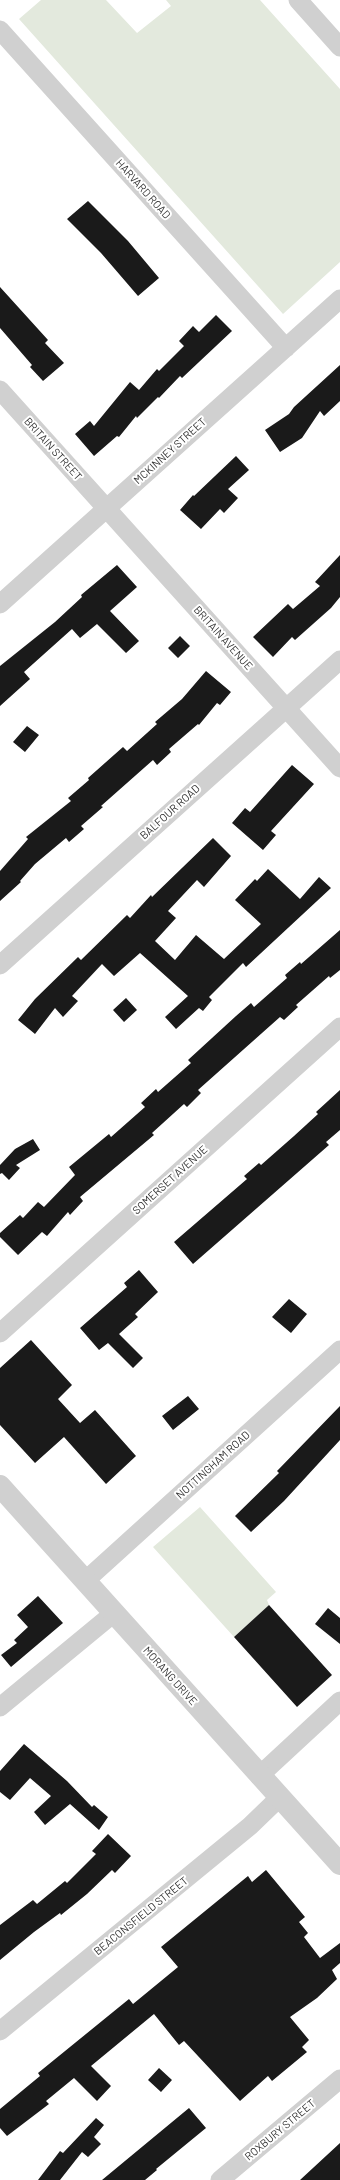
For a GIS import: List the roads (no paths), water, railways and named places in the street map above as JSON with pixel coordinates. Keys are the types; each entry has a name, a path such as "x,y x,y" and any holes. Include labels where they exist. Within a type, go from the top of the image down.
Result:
{"street":[{"path":"298,0 340,47"},
{"name":"HARVARD ROAD","path":"0,30 286,348"},
{"name":"MCKINNEY STREET","path":"0,604 340,299"},
{"name":"BRITAIN STREET","path":"0,390 106,508"},
{"name":"BRITAIN AVENUE","path":"106,508 340,768"},
{"name":"BALFOUR ROAD","path":"0,965 340,660"},
{"name":"SOMERSET AVENUE","path":"0,1333 340,1027"},
{"name":"NOTTINGHAM ROAD","path":"85,1581 340,1350"},
{"name":"MORANG DRIVE","path":"0,1486 258,1776 340,1864"},
{"path":"0,1707 114,1613"},
{"path":"258,1776 340,1701"},
{"name":"BEACONSFIELD STREET","path":"0,2031 250,1826 279,1798"},
{"name":"ROXBURY STREET","path":"220,2180 340,2079"}]}
